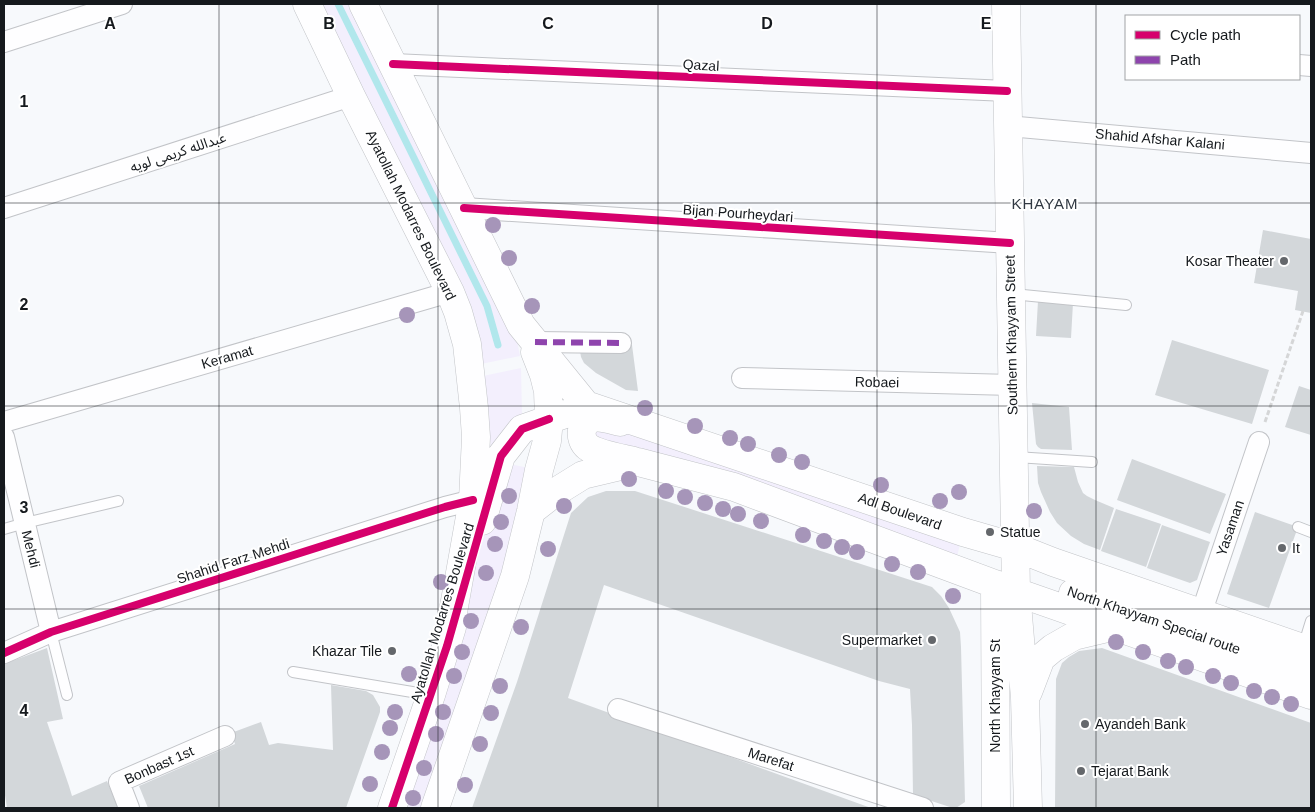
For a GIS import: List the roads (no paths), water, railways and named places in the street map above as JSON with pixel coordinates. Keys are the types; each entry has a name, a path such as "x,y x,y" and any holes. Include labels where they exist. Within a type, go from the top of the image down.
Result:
{"main road":[{"name":"Ayatollah Modarres Boulevard","path":"307,4 450,292 467,344 476,437 473,500 447,646"},
{"path":"363,4 527,332 544,374 548,391 549,419 547,441 516,576 435,808"},
{"name":"Southern Khayyam Street","path":"1006,4 1015,547 1009,584"},
{"path":"527,332 586,405"},
{"name":"Ayatollah Modarres Boulevard","path":"392,808 447,646 501,456 522,429 586,405"},
{"name":"Adl Boulevard","path":"586,405 963,532 1015,547 1053,562 1307,650"},
{"path":"656,429 593,418 586,424 581,438 586,446 596,451 734,487 954,569 1009,584 1112,627 1311,695"},
{"path":"510,446 521,442 534,446 540,470"},
{"path":"531,512 554,493 583,475 638,462"},
{"path":"954,569 990,606 995,615"},
{"name":"North Khayyam Special route","path":"1009,584 1035,580 1311,674"},
{"name":"North Khayyam St","path":"996,808 995,615 1009,584"},
{"name":"North Khayyam St","path":"1009,584 1025,698 1028,808"},
{"path":"1025,698 1041,658 1053,648 1074,636 1112,627"}],"street":[{"path":"4,42 122,4"},
{"name":"Qazal","path":"393,64 1007,91"},
{"name":"عبدالله کریمی لویه","path":"4,208 352,96"},
{"name":"Shahid Afshar Kalani","path":"1008,126 1311,153"},
{"name":"Bijan Pourheydari","path":"464,208 1010,243"},
{"name":"Keramat","path":"4,422 450,292"},
{"path":"527,332 621,343"},
{"name":"Robaei","path":"742,378 1012,385"},
{"name":"Mehdi","path":"4,436 51,632"},
{"name":"Yasaman","path":"1201,614 1259,442"},
{"name":"Shahid Farz Mehdi","path":"4,653 51,632 445,507 473,500"},
{"name":"Marefat","path":"618,709 923,808"},
{"name":"Bonbast 1st","path":"129,808 119,782 225,736"}],"lane":[{"path":"1011,294 1126,305"},
{"path":"1014,457 1092,462"},
{"path":"4,529 118,501"},
{"path":"1298,526 1311,532"},
{"path":"1307,650 1311,621"},
{"path":"51,632 67,695"},
{"path":"293,672 431,695"}],"waterway":[{"path":"338,4 487,306 498,345"}],"place":[{"name":"Kosar Theater","path":"1284,261"},
{"name":"Statue","path":"990,532"},
{"name":"It","path":"1282,548"},
{"name":"Supermarket","path":"932,640"},
{"name":"Khazar Tile","path":"392,651"},
{"name":"Ayandeh Bank","path":"1085,724"},
{"name":"Tejarat Bank","path":"1081,771"}],"district":[{"name":"KHAYAM","path":"1045,204"}]}
